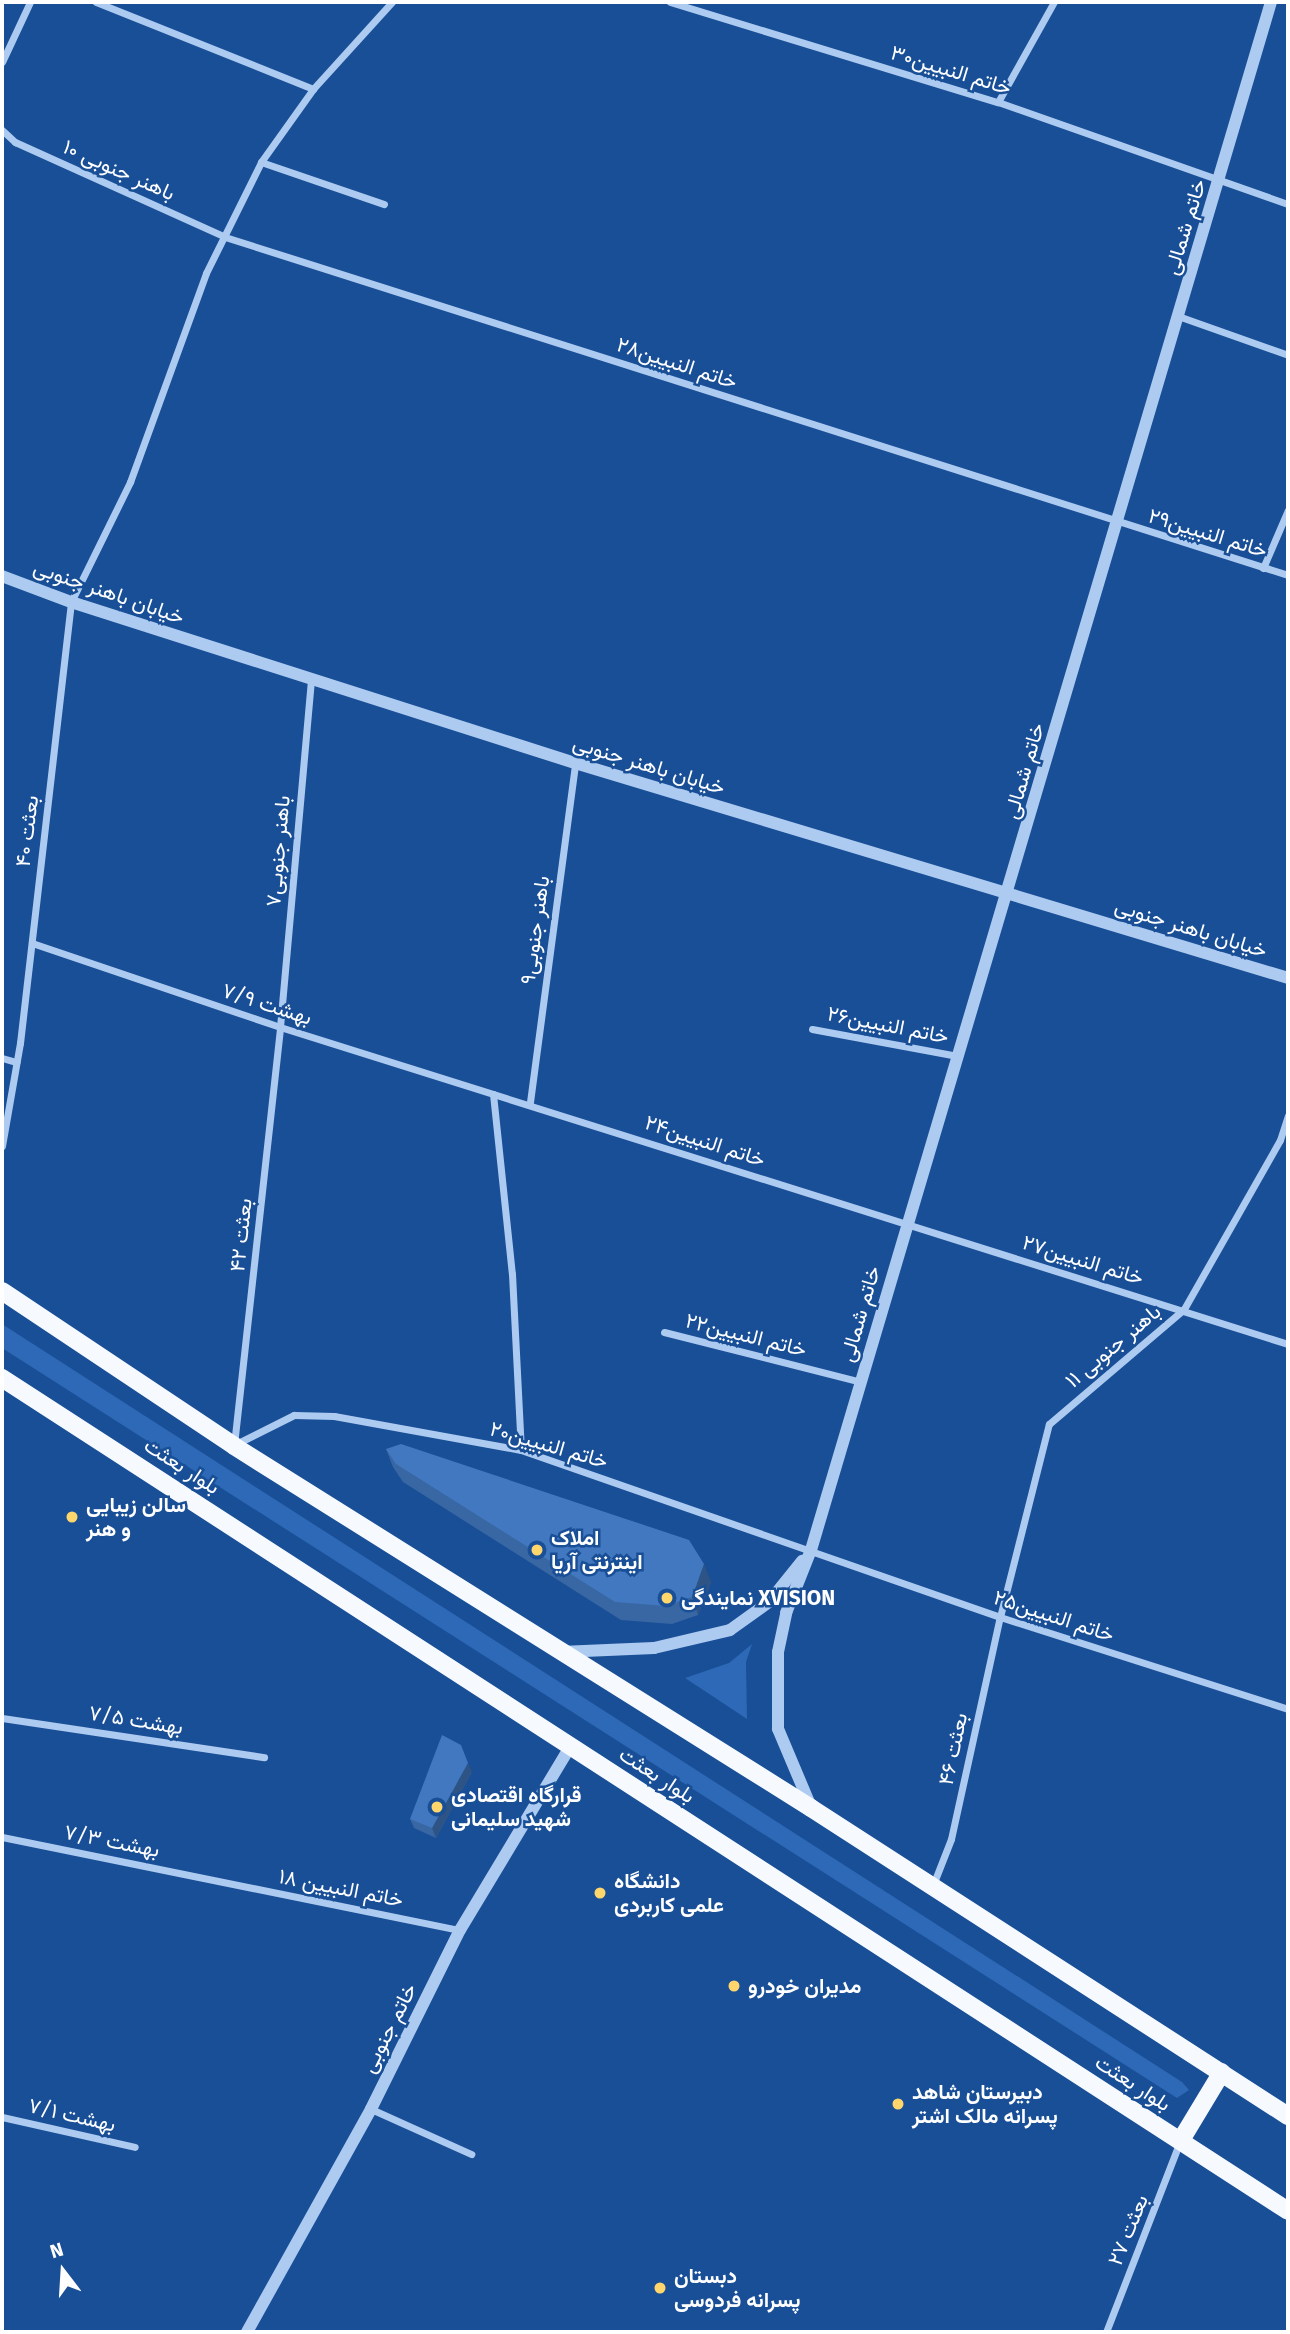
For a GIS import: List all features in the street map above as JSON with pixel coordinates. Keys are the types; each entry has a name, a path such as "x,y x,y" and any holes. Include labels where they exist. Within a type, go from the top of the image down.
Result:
{"main road":[{"path":"2,1291 234,1446 811,1808 1288,2116"},
{"name":"بلوار بعثت","path":"2,1378 1288,2211"},
{"path":"1181,2140 1222,2072"}],"street":[{"path":"2,62 30,2"},
{"path":"96,2 313,89"},
{"path":"71,602 131,482 206,273 261,162 313,89 391,2"},
{"name":"خاتم النبیین۳۰","path":"670,2 998,102 1288,204"},
{"path":"998,102 1054,2"},
{"name":"خاتم شمالی","path":"811,1808 778,1729 776,1695 786,1613 811,1550 1271,2"},
{"name":"باهنر جنوبی ۱۰","path":"2,130 15,142 225,237"},
{"path":"261,162 384,204"},
{"name":"خاتم النبیین۲۸","path":"225,237 1117,523"},
{"path":"1178,316 1288,355"},
{"path":"1263,568 1288,510"},
{"name":"خاتم النبیین۲۹","path":"1117,523 1288,575"},
{"name":"خیابان باهنر جنوبی","path":"2,576 71,602 575,763 1288,978"},
{"name":"بعثت ۴۰","path":"2,1146 32,943 71,602"},
{"name":"باهنر جنوبی۷","path":"280,1027 311,677"},
{"name":"باهنر جنوبی۹","path":"530,1102 575,763"},
{"name":"بهشت ۷/۹","path":"32,943 280,1027 493,1094"},
{"name":"بعثت ۴۲","path":"234,1446 280,1027"},
{"name":"خاتم النبیین۲۶","path":"812,1029 958,1056"},
{"path":"2,1058 16,1062"},
{"path":"493,1094 512,1275 521,1450"},
{"name":"خاتم النبیین۲۴","path":"493,1094 530,1102 906,1224"},
{"name":"باهنر جنوبی ۱۱","path":"999,1617 1049,1424 1184,1309 1284,1142 1288,1115"},
{"name":"خاتم النبیین۲۷","path":"906,1224 1184,1309 1288,1344"},
{"name":"خاتم النبیین۲۲","path":"664,1332 860,1382"},
{"path":"2,1378 2,1393"},
{"name":"خاتم النبیین۲۰","path":"234,1446 294,1415 320,1416 521,1450 811,1550"},
{"path":"559,1652 654,1648 730,1630 769,1602 811,1550"},
{"name":"خاتم النبیین۲۵","path":"811,1550 999,1617 1288,1709"},
{"name":"بعثت ۴۶","path":"933,1886 951,1839 999,1617"},
{"name":"بهشت ۷/۵","path":"2,1718 264,1757"},
{"name":"خاتم جنوبی","path":"247,2332 371,2109 460,1930 571,1745"},
{"name":"بهشت ۷/۳","path":"2,1837 215,1880"},
{"name":"خاتم النبیین ۱۸","path":"215,1880 460,1930"},
{"path":"371,2109 471,2154"},
{"name":"بهشت ۷/۱","path":"2,2117 135,2147"},
{"name":"بعثت ۲۷","path":"1106,2332 1181,2140"}],"shaded area":[{"path":"2,1324 1182,2082 1189,2090 1177,2098 2,1348"},
{"path":"752,1644 746,1662 747,1719 685,1678 729,1663"}],"building":[{"path":"401,1444 689,1540 704,1564 692,1597 666,1606 615,1602 396,1464 386,1449"},
{"name":"قرارگاه اقتصادی شهید سلیمانی","path":"442,1735 461,1745 468,1763 432,1828 410,1819"}],"place":[{"name":"سالن زیبایی و هنر","path":"72,1517"},
{"name":"املاک اینترنتی آریا","path":"537,1550"},
{"name":"نمایندگی XVISION","path":"667,1598"},
{"name":"قرارگاه اقتصادی شهید سلیمانی","path":"437,1807"},
{"name":"دانشگاه علمی کاربردی","path":"600,1893"},
{"name":"مدیران خودرو","path":"734,1986"},
{"name":"دبیرستان شاهد پسرانه مالک اشتر","path":"898,2104"},
{"name":"دبستان پسرانه فردوسی","path":"660,2288"}]}
